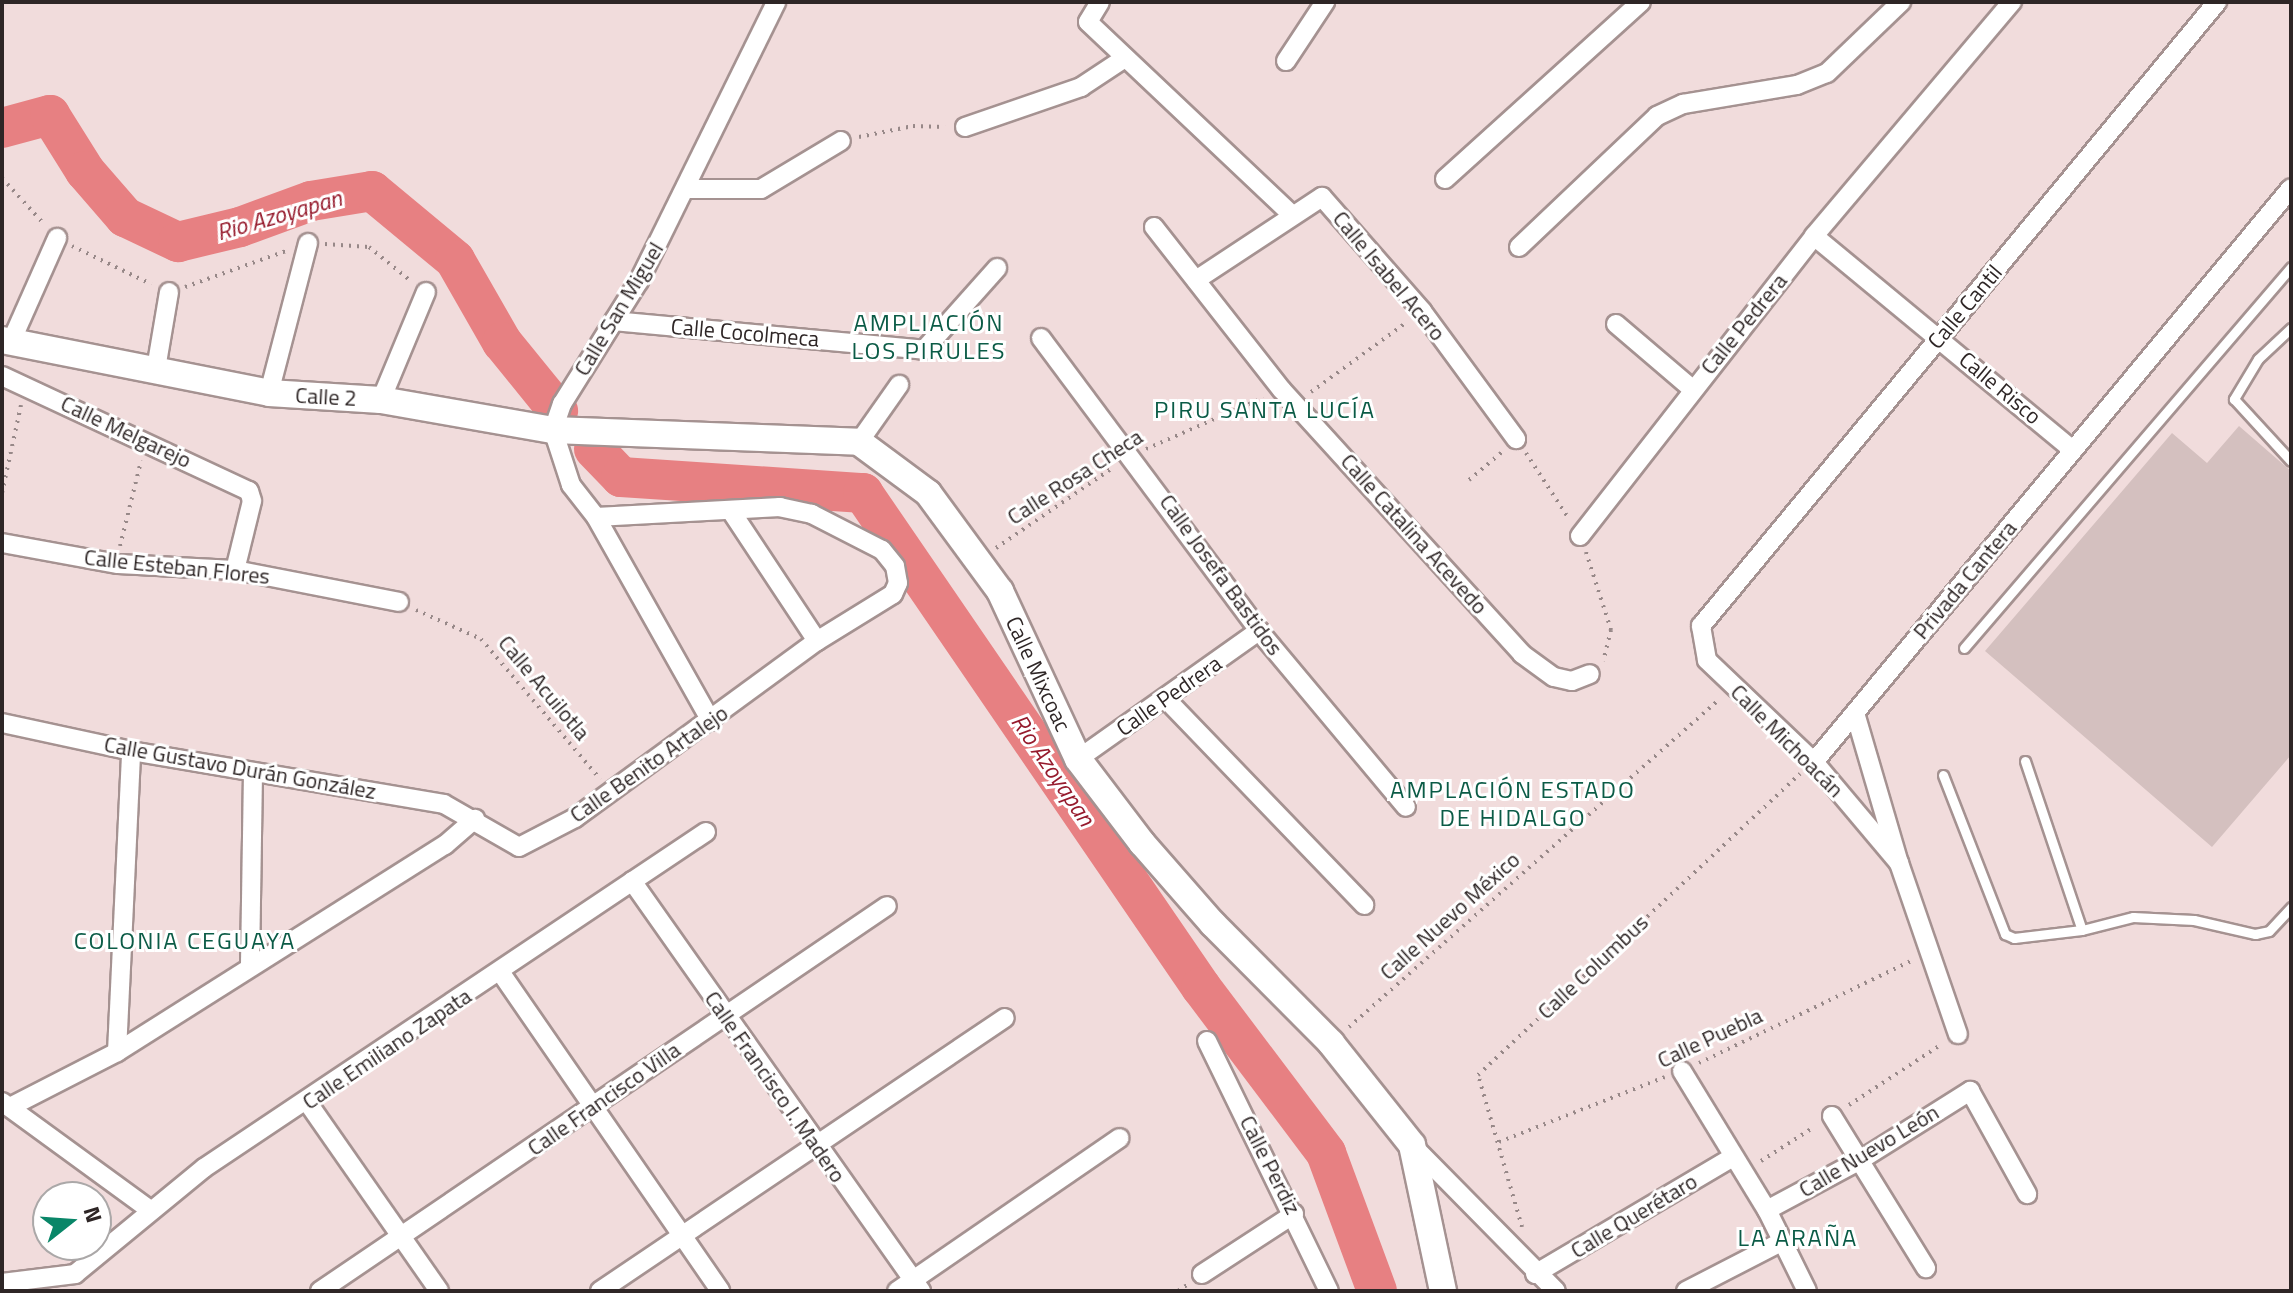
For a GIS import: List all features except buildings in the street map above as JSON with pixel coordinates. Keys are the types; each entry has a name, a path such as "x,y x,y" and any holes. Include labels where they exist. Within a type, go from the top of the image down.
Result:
{"street":[{"name":"Calle San Miguel","path":"553,430 562,404 614,321 686,189 776,2"},
{"path":"1100,2 1088,22 1292,215 1196,280"},
{"path":"1286,61 1325,2"},
{"path":"1445,179 1641,2"},
{"path":"1519,247 1657,116 1683,104 1797,85 1827,73 1901,2"},
{"name":"Calle Pedrera","path":"1580,536 1814,236 2012,2"},
{"name":"Calle Cantil","path":"1711,612 2217,2"},
{"path":"965,127 981,117 1029,108 1081,87 1125,58"},
{"path":"686,189 761,189 841,141"},
{"name":"Privada Cantera","path":"1855,713 2291,188"},
{"name":"Calle Isabel Acero","path":"1292,215 1322,197 1422,311 1516,439"},
{"name":"Calle Catalina Acevedo","path":"1154,227 1282,390 1522,654 1554,677 1572,681 1590,674"},
{"name":"Calle Risco","path":"1814,236 2073,450"},
{"path":"6,341 57,238"},
{"path":"269,393 308,243"},
{"name":"Calle Cocolmeca","path":"614,321 924,350 997,268"},
{"path":"156,369 169,292"},
{"path":"381,400 426,292"},
{"path":"1616,324 1692,389"},
{"name":"Calle Josefa Bastidos","path":"1041,338 1132,455 1259,631 1406,807"},
{"name":"Calle 2","path":"6,341 269,393 381,400 553,430"},
{"name":"Calle Melgarejo","path":"2,376 25,384 249,491 252,501 235,570"},
{"path":"711,721 596,517 571,485 553,430 859,442 899,385"},
{"name":"Calle Mixcoac","path":"859,442 928,493 1000,591 1078,759 1213,924 1331,1043 1412,1145"},
{"name":"Calle Benito Artalejo","path":"475,819 509,845 519,847 575,818 817,641 893,594 898,583 895,566 882,550 852,532 812,514 780,507 731,511"},
{"path":"596,517 731,511 817,641"},
{"name":"Calle Esteban Flores","path":"2,543 118,564 235,570 399,602"},
{"name":"Calle Michoacán","path":"1711,612 1701,626 1701,645 1707,660 1814,762 1899,863"},
{"name":"Calle Pedrera","path":"1078,759 1259,631"},
{"path":"1166,699 1364,905"},
{"path":"1814,762 1855,713"},
{"path":"1855,713 1899,863 1958,1034"},
{"name":"Calle Gustavo Durán González","path":"2,723 131,751 444,804 475,819"},
{"path":"117,1052 131,751"},
{"path":"250,964 253,772"},
{"path":"149,1209 6,1104 117,1052 250,964 445,845 475,819"},
{"name":"Calle Emiliano Zapata","path":"78,1282 149,1209 706,832"},
{"name":"Calle Francisco I. Madero","path":"632,881 817,1147 910,1288"},
{"name":"Calle Francisco Villa","path":"320,1291 597,1105 723,1014 887,906"},
{"path":"501,973 597,1105 720,1291"},
{"path":"600,1291 1005,1018"},
{"name":"Calle Perdiz","path":"1207,1041 1329,1291"},
{"path":"1682,1071 1767,1210 1807,1291"},
{"name":"Calle Nuevo León","path":"1767,1210 1862,1159 1970,1091 2027,1194"},
{"path":"308,1103 439,1291"},
{"path":"1832,1116 1862,1159 1926,1268"},
{"path":"910,1288 1120,1138"},
{"path":"1412,1145 1535,1274 1556,1291"},
{"path":"1412,1145 1443,1291"},
{"name":"Calle Querétaro","path":"1535,1274 1733,1157"},
{"path":"1202,1274 1294,1214"},
{"path":"1686,1291 1781,1242"},
{"path":"2,1283 78,1282"}],"lane":[{"path":"1964,648 2291,267"},
{"path":"2291,328 2258,359 2234,399 2291,461"},
{"path":"2025,761 2082,930"},
{"path":"1943,775 1998,928 2014,938 2082,930 2133,917 2194,920 2255,934 2269,931 2291,907"}],"path":[{"path":"841,141 913,126 965,127"},
{"path":"2,178 57,238 169,292 308,243 369,247 426,292"},
{"path":"1296,403 1422,311"},
{"path":"2,493 25,384"},
{"name":"Calle Rosa Checa","path":"978,561 1132,455 1282,390"},
{"path":"1469,480 1516,439 1580,536 1611,630 1610,650 1590,674"},
{"path":"118,564 146,444"},
{"name":"Calle Acuilotla","path":"399,602 481,639 610,791"},
{"name":"Calle Nuevo México","path":"1331,1043 1733,686"},
{"name":"Calle Columbus","path":"1523,1230 1478,1075 1814,762"},
{"name":"Calle Puebla","path":"1499,1142 1682,1071 1929,952"}],"waterway":[{"name":"Rio Azoyapan","path":"2,128 50,115 85,171 125,217 178,242 240,227 311,201 372,191 455,260 502,342 558,411"},
{"name":"Rio Azoyapan","path":"594,449 621,477 863,493 1201,987 1326,1153 1377,1291"}],"district":[{"name":"AMPLIACIÓN LOS PIRULES","path":"929,337"},
{"name":"PIRU SANTA LUCÍA","path":"1265,410"},
{"name":"AMPLACIÓN ESTADO DE HIDALGO","path":"1513,804"},
{"name":"COLONIA CEGUAYA","path":"185,941"},
{"name":"LA ARAÑA","path":"1798,1238"}]}
